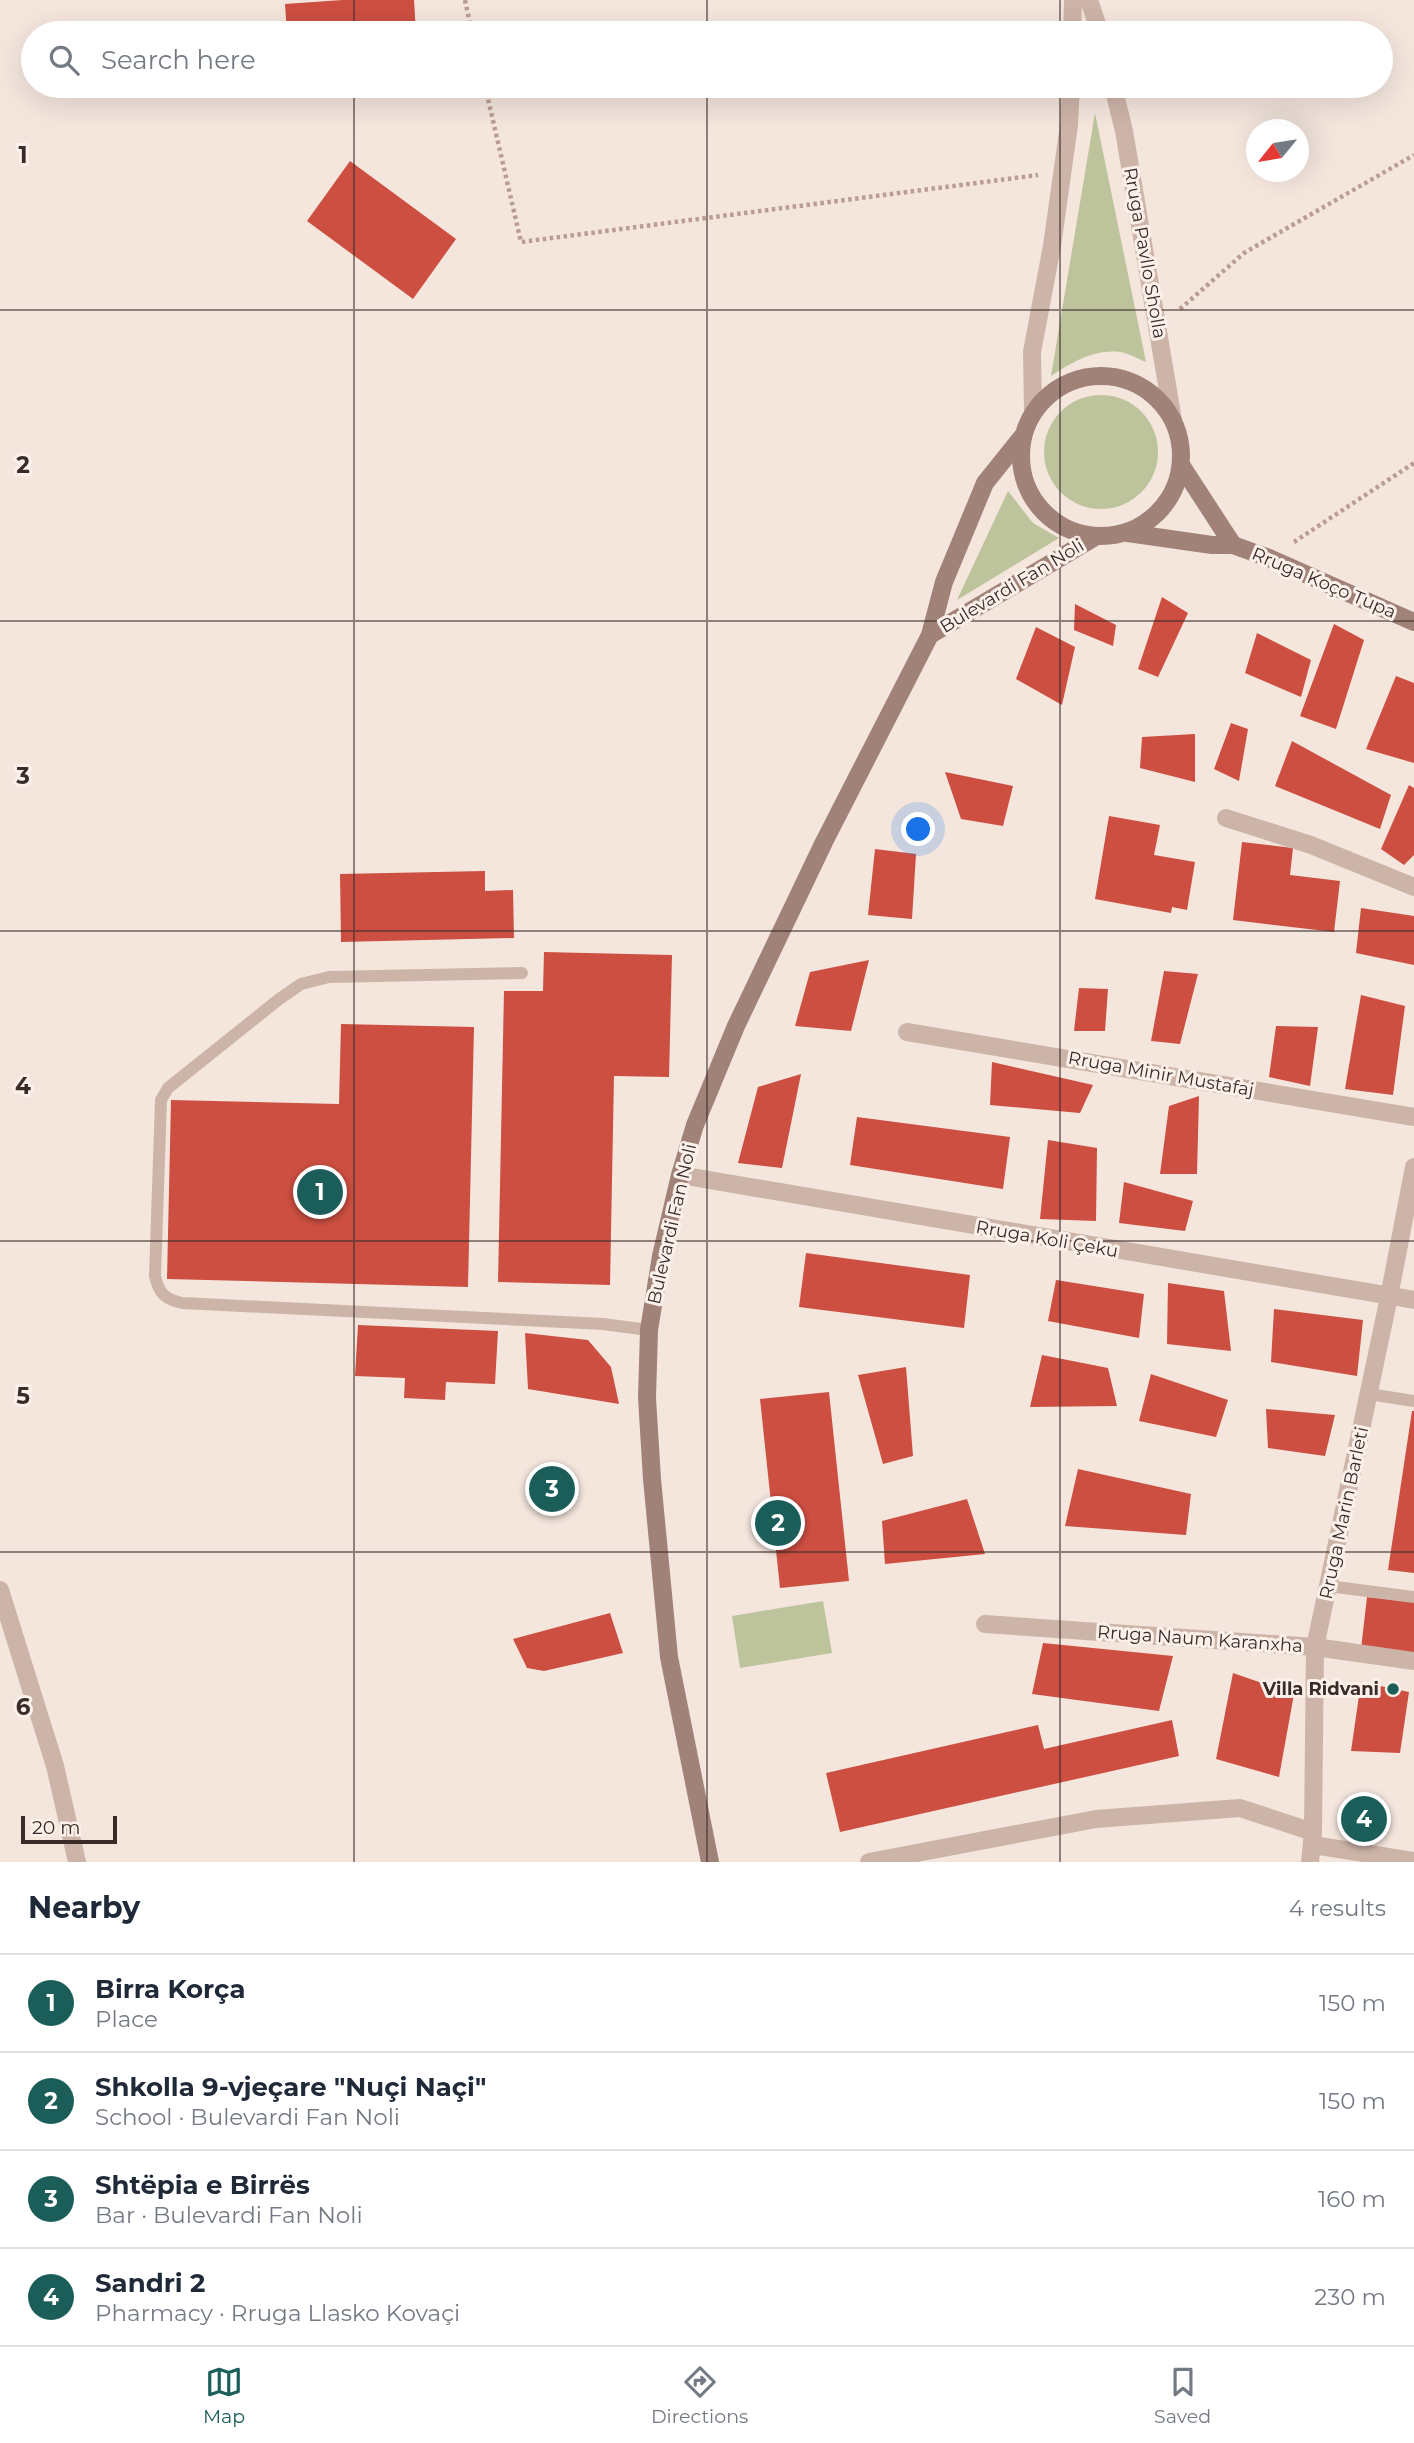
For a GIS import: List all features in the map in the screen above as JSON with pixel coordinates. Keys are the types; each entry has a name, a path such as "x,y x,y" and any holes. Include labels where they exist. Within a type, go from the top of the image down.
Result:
{"main road":[{"path":"1090,375 1123,378 1153,394 1174,420 1181,442 1181,465 1173,493 1154,517 1128,533 1095,537 1061,527 1035,504 1021,472 1022,437 1033,410 1058,387 1090,375"},
{"name":"Bulevardi Fan Noli","path":"710,1862 669,1657 647,1398 649,1330 660,1256 680,1175 699,1115 736,1026 824,842 930,635 944,582 985,484 1022,437"},
{"name":"Rruga Koço Tupa","path":"1181,465 1233,545"},
{"name":"Rruga Koço Tupa","path":"1128,533 1212,545 1233,545 1269,558 1414,622"},
{"name":"Bulevardi Fan Noli","path":"930,635 1095,537"}],"street":[{"path":"1072,21 1073,0"},
{"path":"1089,0 1096,21"},
{"path":"1033,410 1032,352 1052,246 1070,98"},
{"name":"Rruga Pavllo Sholla","path":"1116,98 1174,420"},
{"path":"1226,818 1311,845 1414,887"},
{"name":"Rruga Minir Mustafaj","path":"907,1032 1414,1117"},
{"name":"Rruga Marin Barleti","path":"1312,1847 1315,1647 1390,1297 1414,1167"},
{"name":"Rruga Koli Çeku","path":"680,1175 1414,1300"},
{"path":"0,1590 55,1766 77,1862"},
{"name":"Rruga Naum Karanxha","path":"985,1624 1315,1647 1414,1661"},
{"path":"869,1862 1096,1819 1240,1808 1312,1847 1414,1861"}],"lane":[{"path":"522,973 329,977 301,984 168,1088 161,1100 155,1276 158,1290 167,1299 182,1303 603,1324 649,1330"},
{"path":"1369,1394 1414,1401"},
{"path":"1328,1586 1414,1597"}],"path":[{"path":"465,0 469,21"},
{"path":"488,98 521,242 1063,172"},
{"path":"1158,328 1244,253 1414,155"},
{"path":"1269,558 1414,463"}],"green space":[{"path":"1095,113 1146,362 1123,353 1101,353 1075,362 1051,376"},
{"path":"1101,395 1123,399 1142,411 1154,430 1158,452 1154,474 1142,493 1123,505 1101,509 1079,505 1060,493 1048,474 1044,452 1048,430 1060,411 1079,399"},
{"path":"1008,491 1033,523 1059,538 957,600"},
{"path":"823,1601 832,1653 740,1668 732,1616"}],"building":[{"path":"342,0 414,0 415,21 286,21 285,4"},
{"path":"350,161 456,239 413,299 307,221"},
{"path":"1162,597 1188,613 1158,677 1138,669"},
{"path":"1075,604 1116,625 1113,646 1074,630"},
{"path":"1334,624 1364,640 1336,729 1300,716"},
{"path":"1036,627 1075,647 1062,705 1016,679"},
{"path":"1257,633 1311,660 1301,697 1245,673"},
{"path":"1396,676 1414,683 1414,763 1366,749"},
{"path":"1231,723 1248,729 1239,781 1214,769"},
{"path":"1195,734 1195,782 1140,768 1142,737"},
{"path":"1292,741 1391,795 1380,829 1275,786"},
{"path":"945,772 1013,786 1003,826 961,819"},
{"path":"1409,785 1414,788 1414,855 1404,865 1381,849"},
{"path":"1109,816 1160,825 1154,855 1195,862 1187,910 1172,907 1171,913 1095,899"},
{"path":"1242,842 1293,848 1290,875 1340,881 1334,932 1233,920"},
{"path":"875,849 916,854 912,919 868,915"},
{"path":"485,871 485,891 513,890 514,938 341,942 340,874"},
{"path":"1361,908 1414,916 1414,965 1356,953"},
{"path":"544,952 672,955 669,1077 614,1076 610,1285 498,1282 504,991 543,991"},
{"path":"869,960 851,1031 795,1026 810,972"},
{"path":"1164,971 1198,974 1180,1044 1151,1041"},
{"path":"1079,988 1108,989 1105,1031 1074,1031"},
{"path":"1361,995 1405,1006 1393,1095 1345,1089"},
{"path":"341,1024 474,1027 468,1287 167,1279 171,1100 339,1104"},
{"path":"1276,1026 1318,1027 1310,1086 1269,1077"},
{"path":"992,1062 1093,1085 1080,1113 990,1105"},
{"path":"801,1074 782,1168 738,1163 758,1087"},
{"path":"1199,1096 1197,1174 1160,1174 1169,1106"},
{"path":"857,1117 1010,1137 1003,1189 850,1165"},
{"path":"1048,1140 1097,1148 1096,1221 1040,1219"},
{"path":"1124,1182 1193,1201 1185,1231 1119,1223"},
{"path":"806,1253 970,1275 964,1328 799,1307"},
{"path":"1056,1280 1144,1294 1139,1338 1048,1321"},
{"path":"1168,1283 1224,1291 1231,1351 1167,1344"},
{"path":"1274,1309 1363,1320 1357,1376 1271,1362"},
{"path":"358,1325 498,1331 495,1384 446,1382 445,1400 404,1398 405,1378 355,1376"},
{"path":"525,1333 588,1340 611,1367 619,1404 528,1389"},
{"path":"1042,1355 1108,1368 1117,1406 1030,1407"},
{"path":"906,1367 913,1456 883,1464 858,1375"},
{"path":"1151,1374 1228,1400 1216,1437 1139,1421"},
{"path":"829,1392 849,1581 780,1588 760,1399"},
{"path":"1266,1409 1335,1415 1325,1456 1268,1448"},
{"path":"1414,1411 1414,1573 1388,1570"},
{"path":"1078,1469 1191,1494 1186,1535 1065,1526"},
{"path":"967,1499 985,1554 885,1564 882,1521"},
{"path":"1367,1597 1414,1602 1414,1655 1361,1649"},
{"path":"610,1613 623,1653 544,1671 527,1668 513,1639"},
{"path":"1043,1643 1173,1656 1159,1711 1032,1694"},
{"path":"1233,1673 1294,1694 1279,1777 1216,1759"},
{"path":"1361,1682 1409,1692 1400,1753 1351,1751"},
{"path":"1172,1720 1179,1756 840,1832 826,1773 1038,1725 1044,1749"}],"place":[{"name":"Birra Korça","path":"320,1192"},
{"name":"Shtëpia e Birrës","path":"552,1489"},
{"name":"Shkolla 9-vjeçare \"Nuçi Naçi\"","path":"778,1523"},
{"name":"Villa Ridvani","path":"1393,1689"},
{"name":"Sandri 2","path":"1364,1819"}]}
